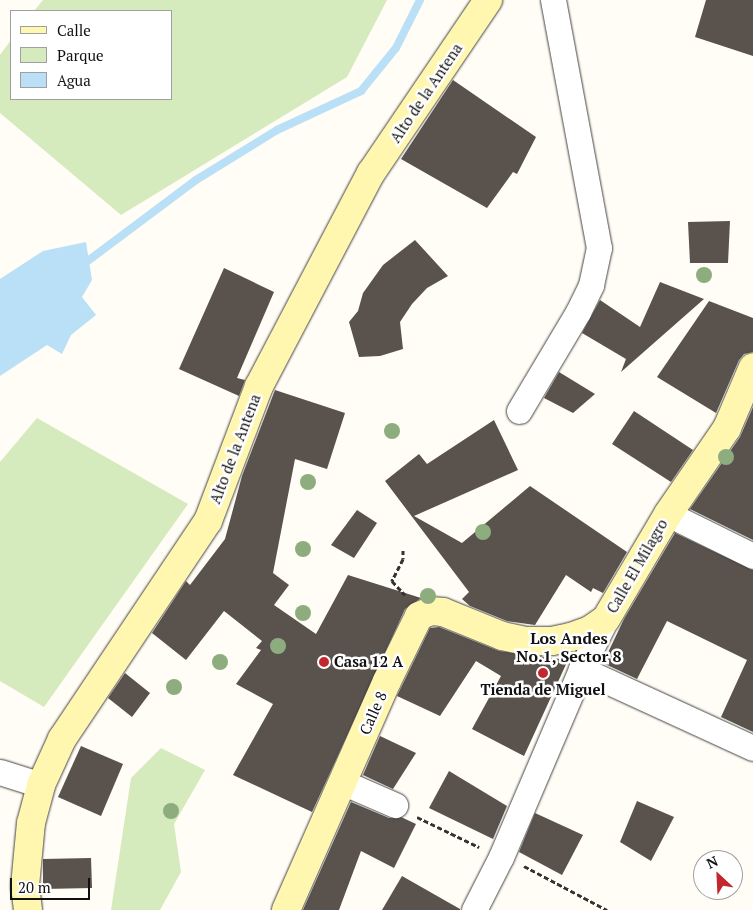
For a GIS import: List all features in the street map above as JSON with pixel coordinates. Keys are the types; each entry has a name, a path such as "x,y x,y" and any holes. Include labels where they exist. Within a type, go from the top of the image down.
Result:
{"street":[{"name":"Alto de la Antena","path":"28,910 25,886 31,823 41,785 62,739 208,521 260,386 371,173 488,0"},
{"path":"520,411 578,312 591,285 599,248 554,0"},
{"name":"Calle El Milagro","path":"474,910 501,857 581,669 606,619 668,514 727,428 753,367"},
{"path":"668,514 753,556"},
{"path":"423,613 443,612 502,636 525,641 552,642 590,630 606,619"},
{"name":"Calle 8","path":"286,910 408,637 423,613"},
{"path":"581,669 753,748"},
{"path":"0,772 41,785"},
{"path":"342,782 395,806"}],"path":[{"path":"403,550 403,559 392,581 423,613"},
{"path":"395,806 501,857 525,866 607,910"}],"green space":[{"path":"43,0 387,0 347,77 121,215 0,113 0,55 10,41 10,100 172,100 172,10 35,10"},
{"path":"37,418 188,504 44,707 0,681 0,462"},
{"path":"161,748 205,770 174,824 181,872 160,910 111,910 131,778"}],"water":[{"path":"86,242 92,280 82,297 96,315 71,335 62,354 47,345 0,376 0,279 43,251"}],"building":[{"path":"706,0 753,0 753,56 695,37"},
{"path":"453,80 536,137 517,174 513,172 487,208 401,159"},
{"path":"730,221 728,263 690,263 688,222"},
{"path":"415,240 448,276 427,288 412,304 400,322 403,349 380,356 359,357 349,322 358,311 363,293 383,265"},
{"path":"224,268 274,292 237,378 245,380 239,396 179,369"},
{"path":"660,282 704,299 621,372 626,359 582,333 600,300 640,327"},
{"path":"709,301 753,318 753,352 744,354 739,360 716,413 657,377"},
{"path":"559,372 595,394 573,413 544,398"},
{"path":"275,390 345,413 327,469 295,459 273,573 289,585 274,605 316,634 348,575 421,598 405,609 312,812 233,775 273,704 236,684 261,650 256,648 262,641 224,611 186,660 152,633 186,581 190,585 225,539 242,476"},
{"path":"753,407 753,540 690,509 740,437"},
{"path":"634,411 693,450 671,482 612,444"},
{"path":"494,420 518,470 414,516 462,543 530,486 627,552 603,593 593,588 591,592 566,575 535,625 507,621 470,606 462,599 469,592 385,481 419,454 427,464"},
{"path":"357,510 377,523 354,558 331,545"},
{"path":"675,533 753,570 753,732 721,717 747,660 667,621 637,679 603,663 624,619"},
{"path":"439,627 499,651 568,660 524,756 472,729 501,676 476,661 440,716 397,696 430,628"},
{"path":"125,673 150,693 132,717 108,698"},
{"path":"380,736 416,753 393,789 363,775"},
{"path":"81,746 123,764 101,816 58,797"},
{"path":"449,771 507,806 493,839 429,808"},
{"path":"637,801 674,817 651,861 620,842"},
{"path":"351,802 389,818 401,817 416,824 394,868 361,851 339,910 303,910"},
{"path":"535,813 583,835 562,875 519,852"},
{"path":"91,858 92,888 43,889 43,859"},
{"path":"402,876 460,909 460,910 382,910"}],"waterway":[{"path":"89,260 196,180 277,130 361,91 396,48 420,0"}],"place":[{"name":"Casa 12 A","path":"324,662"},
{"name":"Tienda de Miguel","path":"543,673"}],"district":[{"name":"Los Andes No.1, Sector 8","path":"569,647"}]}
